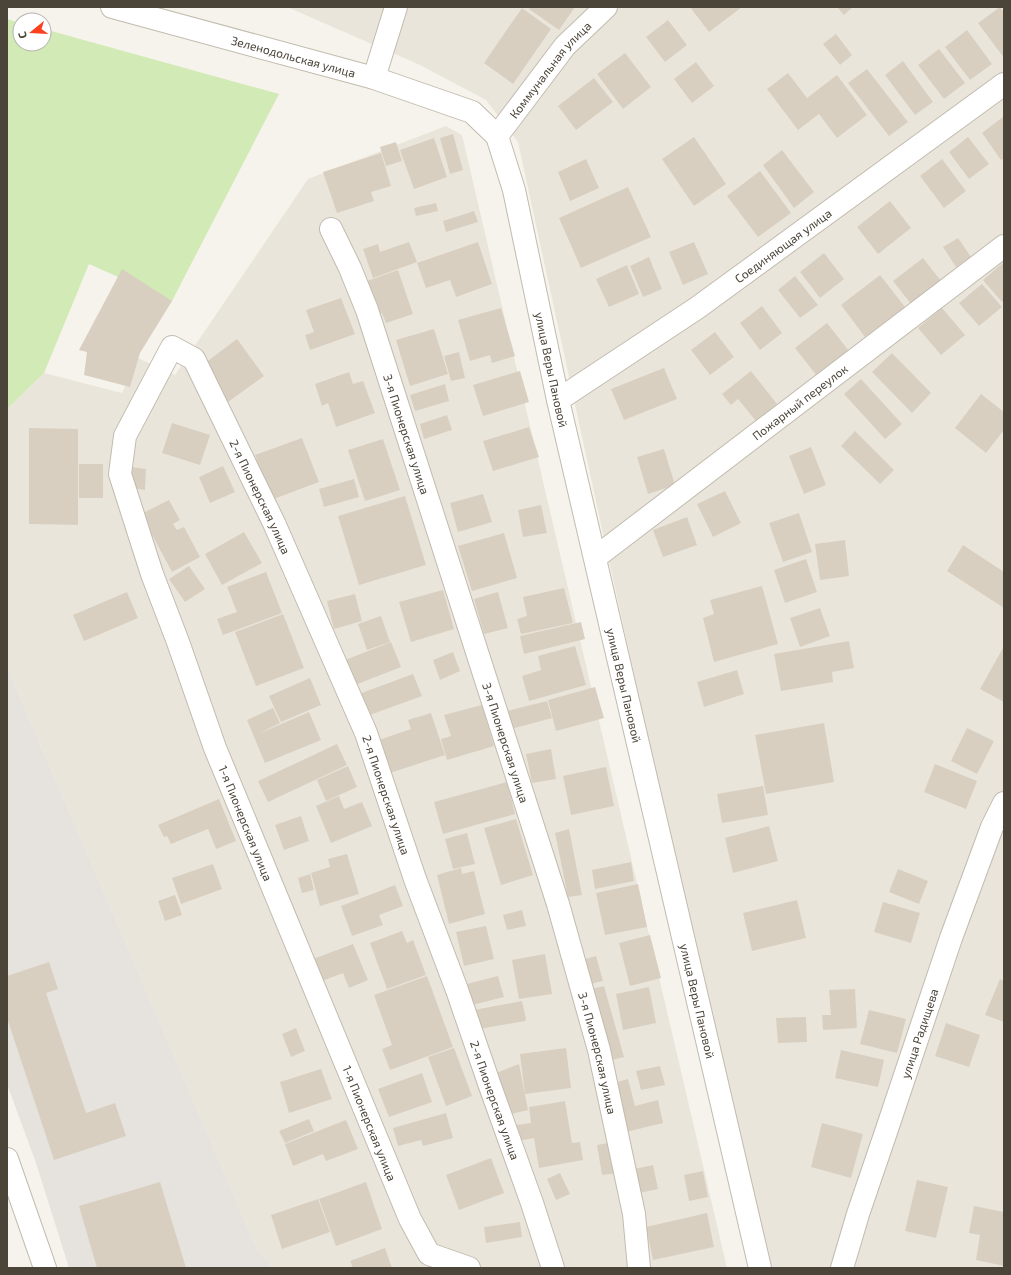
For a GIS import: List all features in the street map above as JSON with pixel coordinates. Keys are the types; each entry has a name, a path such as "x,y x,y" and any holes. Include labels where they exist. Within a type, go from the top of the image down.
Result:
{"street":[{"name":"Зеленодольская улица","path":"112,7 374,78 472,112"},
{"path":"374,78 396,7"},
{"name":"Коммунальная улица","path":"496,136 565,46 606,7"},
{"name":"Соединяющая улица","path":"558,400 697,308 1004,84"},
{"name":"улица Веры Пановой","path":"472,112 496,136 514,190 558,400 596,557 760,1268"},
{"name":"3-я Пионерская улица","path":"331,229 350,268 367,310 558,904 600,1050 634,1214 639,1268"},
{"name":"Пожарный переулок","path":"596,557 1004,246"},
{"name":"1-я Пионерская улица","path":"172,347 125,436 120,474 152,574 178,642 215,748 410,1218 428,1254 469,1268"},
{"name":"2-я Пионерская улица","path":"172,347 194,359 274,523 366,734 415,879 457,990 532,1203 553,1268"},
{"name":"улица Радищева","path":"842,1268 858,1214 951,938 992,827 1004,803"},
{"path":"7,1159 45,1268"}],"shaded area":[{"path":"287,7 1004,7 1004,1268 766,1268 607,552 518,142 486,100 420,65"},
{"path":"446,126 462,135 727,1268 273,1268 257,1249 7,667 7,409 44,373 122,393 138,358 175,375 308,179"},
{"path":"7,667 257,1249 273,1268 69,1268 36,1163 7,1084"}],"green space":[{"path":"7,19 12,21 12,52 52,52 52,31 279,94 172,301 89,264 44,373 7,409"}],"building":[{"path":"531,7 575,7 559,30 529,9"},
{"path":"690,7 742,7 709,32"},
{"path":"837,7 853,7 844,15"},
{"path":"1000,7 1004,13 1004,58 978,23"},
{"path":"522,8 551,29 513,84 484,63"},
{"path":"668,20 687,45 665,62 646,37"},
{"path":"967,30 992,64 970,80 945,47"},
{"path":"836,34 852,55 840,65 823,44"},
{"path":"939,49 965,83 944,99 918,65"},
{"path":"625,53 651,87 623,109 597,74"},
{"path":"903,61 933,102 915,115 885,75"},
{"path":"696,62 714,86 692,103 674,79"},
{"path":"867,69 908,122 889,136 848,83"},
{"path":"788,73 807,98 837,75 867,115 837,138 819,114 798,130 767,89"},
{"path":"594,78 613,102 576,130 558,106"},
{"path":"1004,116 1004,158 1001,160 982,133"},
{"path":"453,134 463,170 450,174 440,138"},
{"path":"694,137 726,184 694,206 662,159"},
{"path":"968,137 989,164 969,179 949,152"},
{"path":"434,138 447,177 414,189 400,150"},
{"path":"396,142 402,161 386,166 380,147"},
{"path":"782,150 814,192 794,208 763,165"},
{"path":"381,153 391,186 371,192 374,201 337,213 323,172"},
{"path":"586,159 599,188 570,201 558,172"},
{"path":"942,159 966,191 944,208 920,176"},
{"path":"760,171 791,213 758,237 727,196"},
{"path":"628,187 651,237 581,268 559,218"},
{"path":"890,201 911,228 878,254 857,227"},
{"path":"436,203 438,211 416,216 414,208"},
{"path":"474,211 478,222 446,232 443,221"},
{"path":"958,238 971,257 956,267 943,247"},
{"path":"409,242 417,262 373,278 363,249 378,244 380,252"},
{"path":"478,242 492,284 456,297 450,280 426,288 417,263"},
{"path":"694,242 708,274 683,285 669,252"},
{"path":"824,253 844,279 820,298 800,272"},
{"path":"649,257 662,289 643,297 630,266"},
{"path":"923,258 941,281 911,304 893,281"},
{"path":"1004,262 1004,300 1002,302 983,280"},
{"path":"627,265 639,294 609,307 596,279"},
{"path":"122,269 172,301 140,353 130,387 84,375 87,352 79,350"},
{"path":"398,270 413,314 386,323 382,313 375,315 364,282"},
{"path":"880,275 905,307 865,337 841,305"},
{"path":"795,276 818,305 800,318 778,290"},
{"path":"982,284 1002,307 979,326 959,303"},
{"path":"341,298 355,334 310,350 305,335 314,332 306,310"},
{"path":"762,306 782,333 760,350 740,323"},
{"path":"501,308 515,356 492,363 490,355 470,361 458,320"},
{"path":"942,308 965,335 941,355 918,328"},
{"path":"827,323 849,351 817,376 795,348"},
{"path":"434,329 448,374 410,386 396,340"},
{"path":"715,332 734,357 710,375 691,350"},
{"path":"237,339 264,376 228,402 201,366"},
{"path":"459,352 465,378 451,381 444,356"},
{"path":"892,353 931,393 912,413 872,372"},
{"path":"664,368 677,399 624,420 611,389"},
{"path":"520,371 529,402 483,416 473,385"},
{"path":"751,371 777,404 756,421 738,399 731,405 722,394"},
{"path":"349,372 353,384 363,381 375,413 336,427 328,403 322,406 315,384"},
{"path":"861,379 902,424 885,439 844,394"},
{"path":"445,384 449,401 415,411 410,395"},
{"path":"981,394 1004,412 1004,430 986,453 955,428"},
{"path":"447,415 452,430 424,439 420,424"},
{"path":"172,423 210,435 200,465 162,453"},
{"path":"529,427 539,457 493,471 483,441"},
{"path":"29,428 78,429 78,525 29,524"},
{"path":"855,431 894,470 880,484 841,446"},
{"path":"302,438 319,482 271,500 255,455"},
{"path":"383,439 400,490 365,501 348,450"},
{"path":"811,447 826,485 804,494 789,456"},
{"path":"664,449 675,485 648,494 637,457"},
{"path":"79,464 103,464 103,498 79,498"},
{"path":"223,466 235,492 210,503 199,477"},
{"path":"131,467 146,469 145,490 128,487"},
{"path":"354,479 359,497 324,507 319,489"},
{"path":"725,491 741,523 713,537 697,504"},
{"path":"483,494 492,522 458,532 450,503"},
{"path":"405,496 426,565 359,585 338,516"},
{"path":"169,500 180,520 173,524 177,530 184,527 200,557 172,572 141,514"},
{"path":"541,505 547,533 523,537 518,510"},
{"path":"799,513 812,552 783,562 769,523"},
{"path":"687,517 697,545 663,557 653,530"},
{"path":"244,532 262,563 222,585 205,554"},
{"path":"504,533 517,578 472,591 458,546"},
{"path":"845,540 849,576 820,580 815,544"},
{"path":"963,545 1004,572 1004,608 947,571"},
{"path":"806,559 817,592 785,603 774,570"},
{"path":"189,566 205,589 185,602 169,579"},
{"path":"266,572 282,613 223,635 217,619 237,612 227,587"},
{"path":"762,586 778,644 714,662 703,618 714,614 710,600"},
{"path":"564,588 573,623 521,634 517,619 527,616 523,597"},
{"path":"443,590 454,629 411,642 399,602"},
{"path":"127,592 138,618 84,641 73,615"},
{"path":"498,592 508,628 484,634 474,599"},
{"path":"355,594 362,621 334,629 327,601"},
{"path":"820,608 830,636 800,647 790,618"},
{"path":"283,614 304,668 256,686 235,632"},
{"path":"381,616 390,642 367,650 358,624"},
{"path":"581,622 585,639 524,654 520,636"},
{"path":"849,641 854,668 832,672 833,682 781,691 774,654"},
{"path":"391,642 401,667 355,685 345,660"},
{"path":"575,646 586,685 529,701 522,676 541,670 538,656"},
{"path":"1004,646 1004,702 980,689"},
{"path":"453,652 460,671 440,680 433,660"},
{"path":"737,670 744,694 704,707 697,682"},
{"path":"413,674 422,696 367,716 359,694"},
{"path":"310,678 321,705 281,722 269,696"},
{"path":"595,687 604,718 556,731 548,700"},
{"path":"547,701 552,718 511,729 507,711"},
{"path":"482,705 494,746 447,760 441,739 451,736 444,715"},
{"path":"273,708 280,723 258,734 309,712 321,740 265,763 247,720"},
{"path":"431,713 445,755 390,773 379,740 411,729 408,720"},
{"path":"824,723 834,782 766,794 755,735"},
{"path":"967,728 994,741 977,774 951,761"},
{"path":"337,744 347,765 268,802 258,781"},
{"path":"551,749 556,779 532,783 526,754"},
{"path":"935,764 977,781 966,809 924,792"},
{"path":"348,766 357,787 326,801 317,780"},
{"path":"606,767 614,806 571,815 563,776"},
{"path":"507,782 515,814 443,834 434,802"},
{"path":"763,786 768,815 722,823 717,794"},
{"path":"339,796 344,809 362,802 372,826 331,843 316,806"},
{"path":"219,799 236,841 216,849 208,829 171,844 167,836 164,837 158,825"},
{"path":"301,816 309,841 284,850 275,825"},
{"path":"516,819 533,875 501,885 484,828"},
{"path":"769,826 778,861 733,873 725,838"},
{"path":"569,829 582,895 568,897 555,833"},
{"path":"467,833 475,864 453,869 445,839"},
{"path":"347,854 359,894 320,906 311,873 330,867 328,859"},
{"path":"631,862 634,881 595,889 592,870"},
{"path":"213,864 222,889 181,904 172,878"},
{"path":"461,868 462,874 474,871 485,914 449,924 437,875"},
{"path":"898,869 928,881 919,904 889,892"},
{"path":"310,874 314,890 302,893 298,878"},
{"path":"638,884 647,927 605,935 596,893"},
{"path":"395,885 403,906 379,915 383,925 352,936 341,906"},
{"path":"175,895 182,915 165,921 158,901"},
{"path":"797,900 806,938 752,951 743,913"},
{"path":"883,902 920,913 911,943 874,932"},
{"path":"522,910 526,926 507,930 503,915"},
{"path":"486,926 494,959 464,966 456,932"},
{"path":"402,931 407,943 413,940 426,975 387,989 370,943"},
{"path":"650,935 661,978 630,986 619,943"},
{"path":"353,944 368,980 349,988 343,973 322,981 313,959"},
{"path":"545,954 552,994 519,999 512,960"},
{"path":"596,956 603,981 586,985 579,961"},
{"path":"49,962 58,989 46,993 86,1113 115,1103 126,1136 54,1160 7,1018 7,976"},
{"path":"427,976 453,1047 390,1070 382,1049 392,1045 374,995"},
{"path":"498,976 504,997 472,1005 467,984"},
{"path":"1000,979 1004,981 1004,1022 985,1015"},
{"path":"604,986 624,1057 608,1061 588,990"},
{"path":"649,987 656,1023 623,1030 616,994"},
{"path":"855,989 857,1028 823,1030 822,1015 831,1015 829,990"},
{"path":"522,1001 526,1019 525,1021 479,1029 474,1010"},
{"path":"869,1010 906,1019 897,1053 860,1044"},
{"path":"806,1017 807,1042 778,1043 776,1018"},
{"path":"946,1023 980,1035 969,1067 935,1056"},
{"path":"296,1028 305,1051 291,1057 282,1034"},
{"path":"454,1048 472,1096 446,1106 428,1057"},
{"path":"566,1048 571,1088 525,1094 520,1054"},
{"path":"841,1050 884,1060 878,1087 835,1078"},
{"path":"519,1064 528,1110 511,1114 496,1073"},
{"path":"660,1066 665,1085 641,1090 636,1071"},
{"path":"321,1069 332,1099 289,1113 280,1082"},
{"path":"422,1073 432,1102 389,1117 378,1089"},
{"path":"628,1079 635,1106 658,1100 663,1123 626,1132 614,1083"},
{"path":"565,1101 572,1143 580,1142 583,1160 539,1168 534,1138 518,1141 516,1125 531,1123 529,1107"},
{"path":"446,1113 453,1138 423,1146 421,1140 398,1146 393,1128"},
{"path":"309,1119 314,1131 285,1143 279,1131"},
{"path":"346,1120 358,1149 326,1161 323,1154 293,1166 285,1144"},
{"path":"822,1123 863,1134 851,1178 811,1167"},
{"path":"613,1142 618,1173 602,1175 597,1145"},
{"path":"491,1158 504,1193 459,1210 446,1175"},
{"path":"653,1165 658,1189 639,1193 634,1169"},
{"path":"703,1171 708,1197 689,1201 684,1175"},
{"path":"560,1173 570,1194 556,1200 547,1179"},
{"path":"917,1180 948,1187 936,1238 905,1231"},
{"path":"160,1182 186,1268 97,1268 79,1206"},
{"path":"366,1182 382,1229 336,1246 319,1199"},
{"path":"318,1199 330,1232 282,1249 271,1215"},
{"path":"974,1206 1004,1212 1004,1266 976,1260 980,1235 969,1233"},
{"path":"707,1213 714,1247 653,1260 646,1227"},
{"path":"520,1222 522,1237 486,1243 484,1227"},
{"path":"385,1248 392,1268 353,1268 350,1261"}]}
